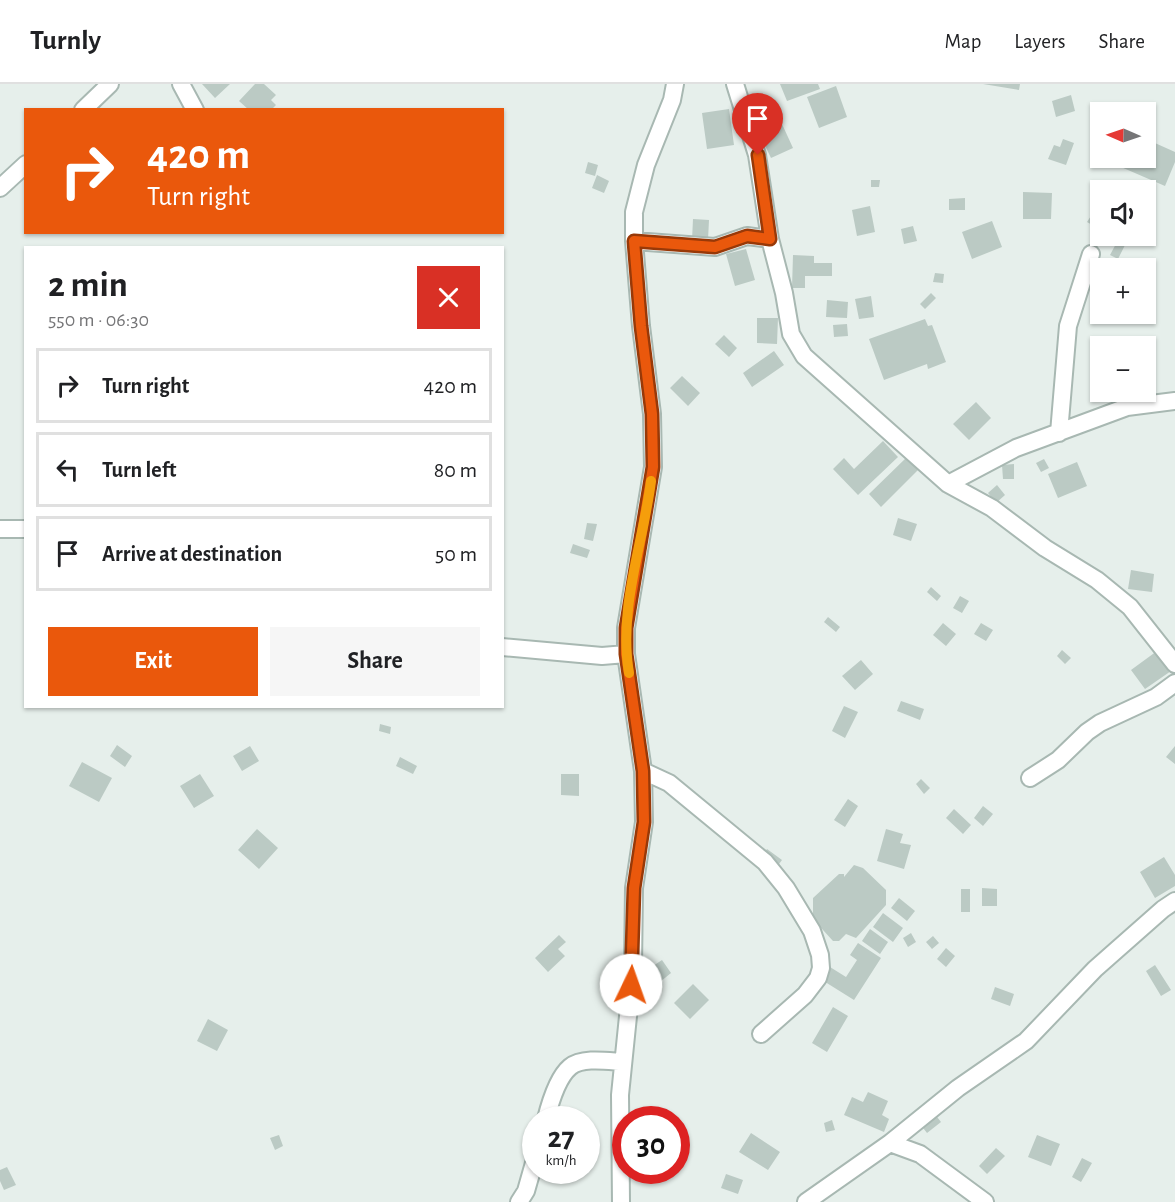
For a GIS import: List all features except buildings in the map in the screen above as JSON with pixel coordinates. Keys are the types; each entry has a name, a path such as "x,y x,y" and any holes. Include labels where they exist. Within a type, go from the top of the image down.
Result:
{"street":[{"path":"85,108 110,84"},
{"path":"181,84 194,108"},
{"path":"621,1202 620,1095 633,967 634,888 644,822 643,771 626,654 626,628 653,467 652,414 641,326 634,212 646,165 672,100 675,84"},
{"path":"735,84 758,155 770,239 784,293 791,334 804,356 948,484 992,508 1045,548 1097,580 1130,607 1175,664"},
{"path":"0,188 24,166"},
{"path":"634,241 715,247 747,236 770,239"},
{"path":"1059,433 1068,326 1091,254"},
{"path":"948,484 1016,448 1127,407 1175,401"},
{"path":"0,529 24,529"},
{"path":"504,647 603,656 626,654"},
{"path":"1030,778 1058,760 1100,723 1156,697 1175,683"},
{"path":"643,771 669,783 765,862 786,888 812,931 820,955 821,968 818,978 805,995 761,1034"},
{"path":"806,1202 890,1143 958,1089 1026,1041 1095,969 1175,901"},
{"path":"550,1106 552,1097 570,1067 583,1062 622,1062"},
{"path":"890,1143 920,1154 985,1202"},
{"path":"519,1202 528,1184"}],"slow traffic":[{"path":"629,673 626,628 651,481"}],"route":[{"path":"631,985 634,888 644,822 643,771 626,654 626,628 653,467 652,414 641,326 634,241 715,247 747,236 770,239 758,155"}]}
